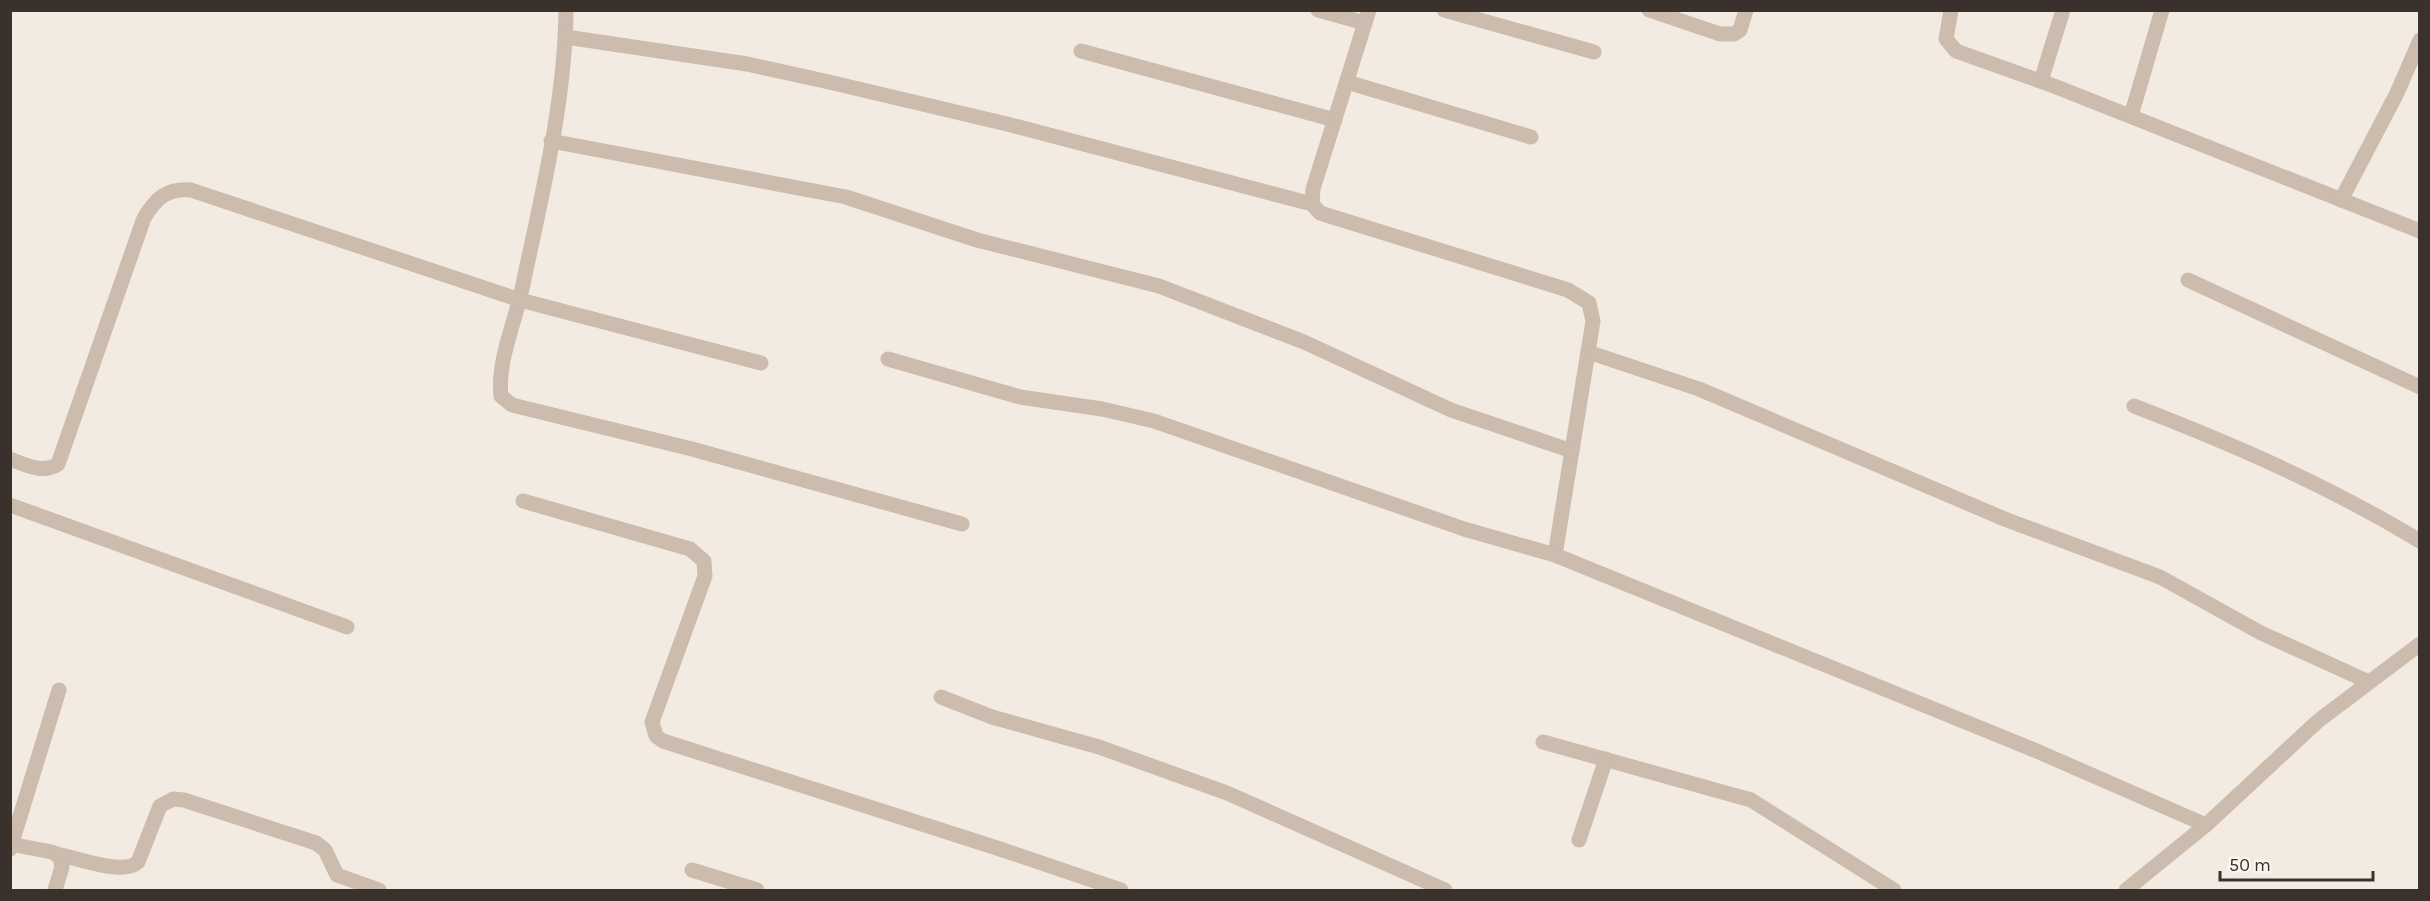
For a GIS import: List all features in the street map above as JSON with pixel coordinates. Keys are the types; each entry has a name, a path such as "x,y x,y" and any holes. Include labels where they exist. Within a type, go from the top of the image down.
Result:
{"street":[{"path":"566,10 566,37 551,141 520,300 500,386 501,396 512,405 692,449 962,524"},
{"path":"1312,204 1313,189 1367,17 1318,10"},
{"path":"1444,10 1594,52"},
{"path":"1650,10 1727,35 1740,30 1746,10"},
{"path":"1951,10 1946,39 1952,48 2131,116 2420,231"},
{"path":"2041,81 2063,10"},
{"path":"2131,116 2162,10"},
{"path":"566,37 747,64 1007,124 1312,204 1320,213 1568,290 1581,297 1592,311 1588,352 1555,555"},
{"path":"2342,200 2418,50"},
{"path":"1081,51 1335,120"},
{"path":"1347,82 1531,137"},
{"path":"551,141 846,197 977,240 1159,286 1305,342 1451,410 1572,451"},
{"path":"12,464 46,469 58,464 62,457 144,218 152,204 167,191 191,190 520,300 762,363"},
{"path":"2188,280 2420,387"},
{"path":"1588,352 1699,389 2007,520 2160,577 2261,633 2369,682"},
{"path":"888,359 1020,397 1102,409 1154,421 1464,529 1555,555 2039,752 2205,825"},
{"path":"2134,406 2272,461 2330,489 2420,541"},
{"path":"523,501 690,549 704,561 705,576 652,722 656,736 663,741 977,841 1121,891"},
{"path":"10,505 347,627"},
{"path":"2126,891 2205,825 2318,721 2420,644"},
{"path":"59,690 11,846 120,868 133,867 138,862 160,806 173,799 184,800 316,843 326,850 337,875 379,891"},
{"path":"941,697 992,717 1099,747 1227,793 1445,891"},
{"path":"1543,742 1751,800 1894,891"},
{"path":"1579,840 1606,759"},
{"path":"55,891 62,867 57,854"},
{"path":"692,870 757,891"}]}
